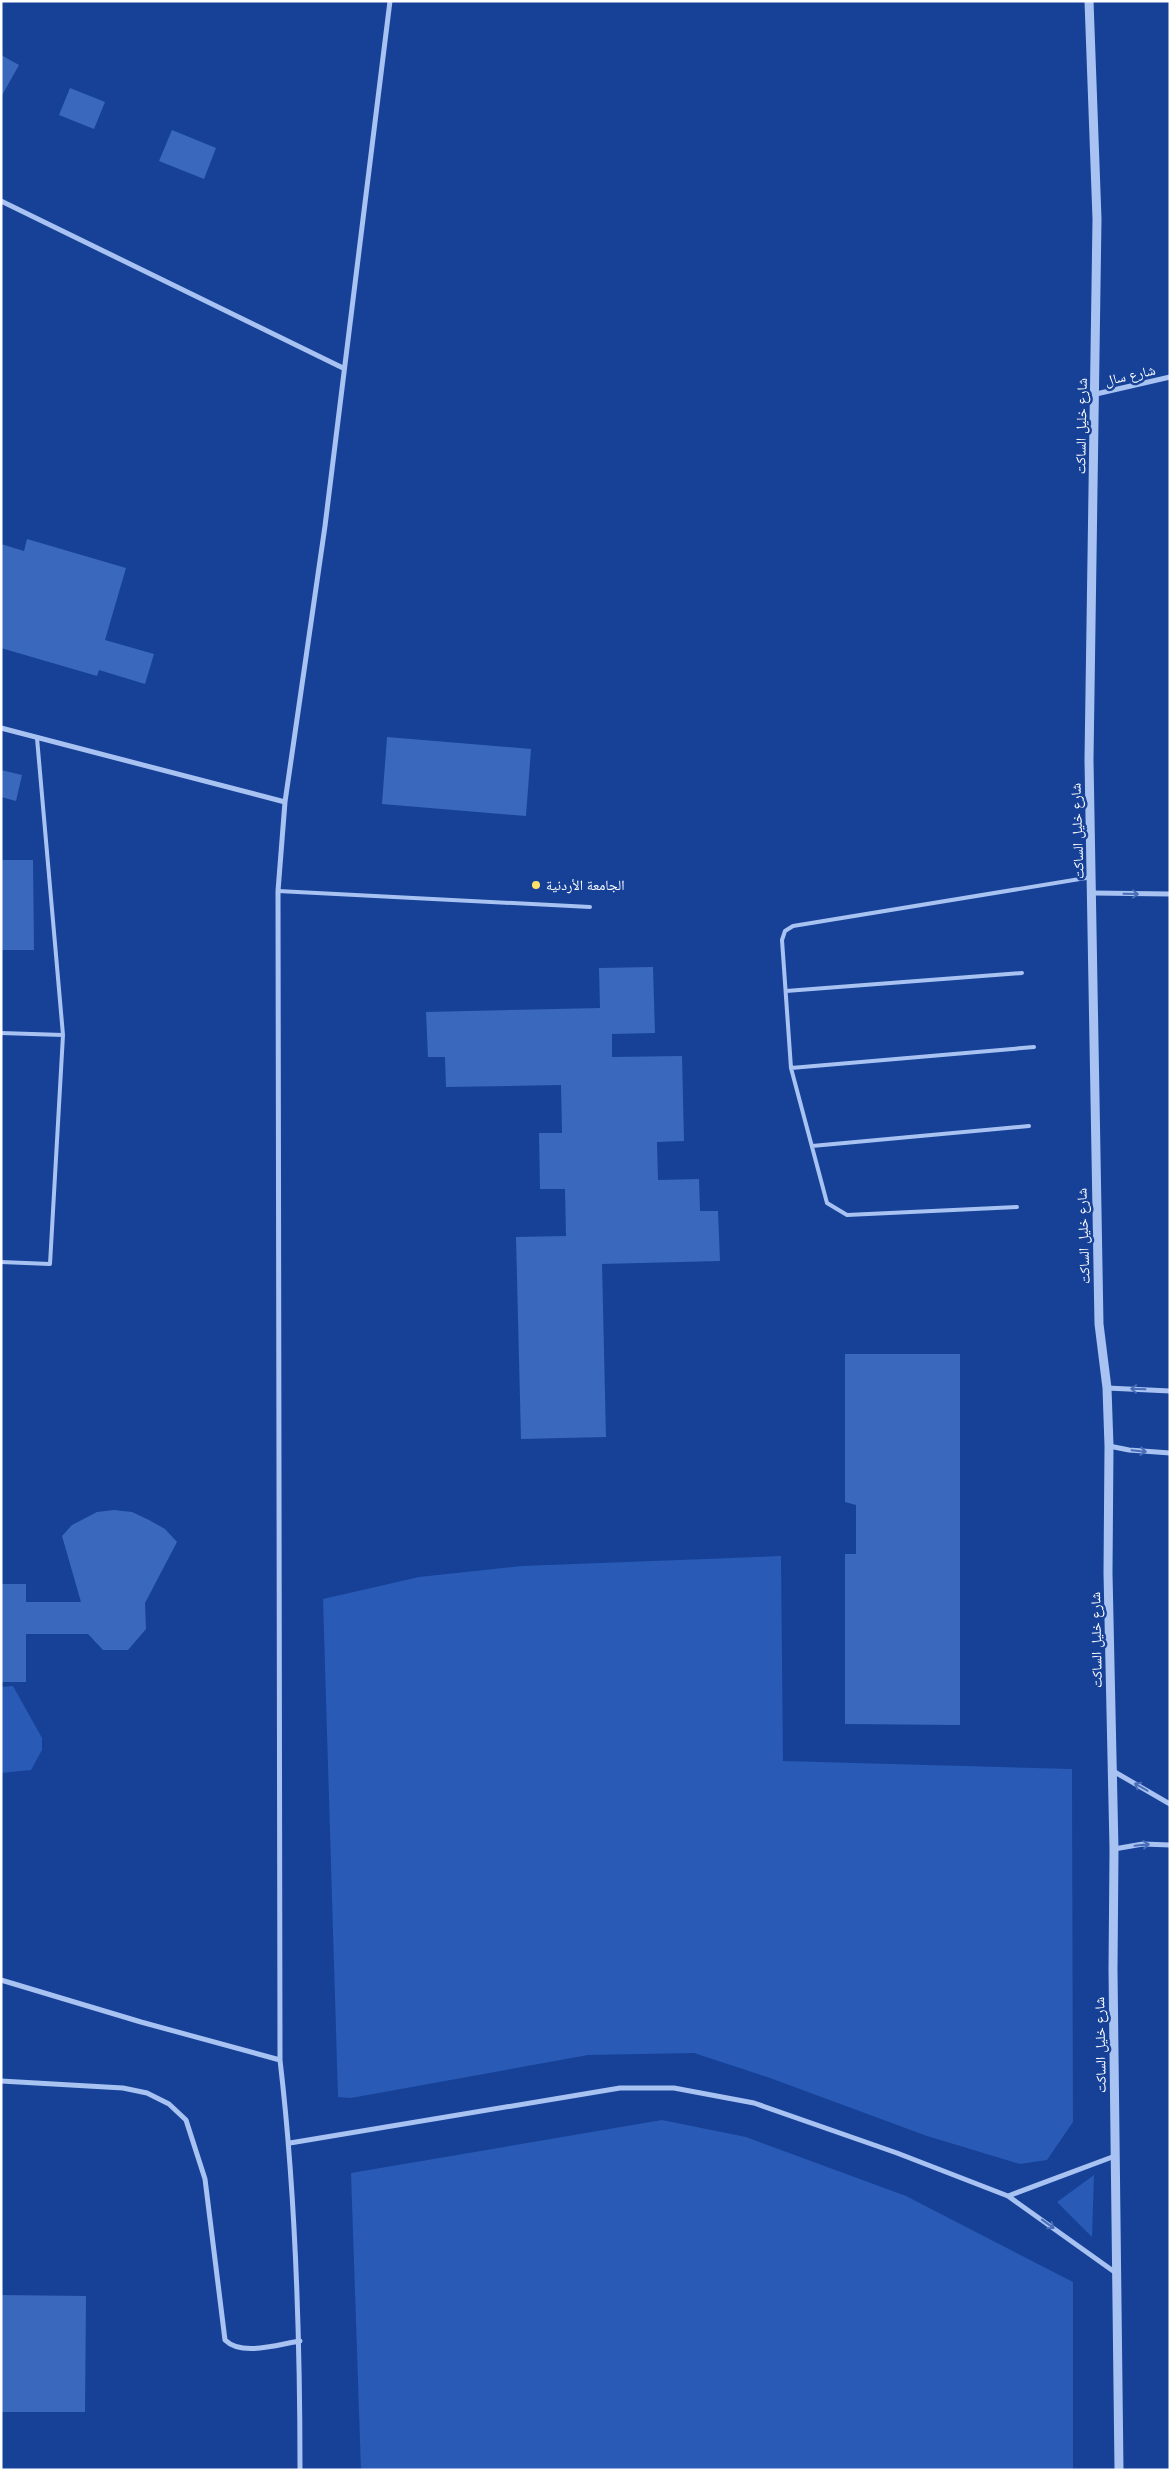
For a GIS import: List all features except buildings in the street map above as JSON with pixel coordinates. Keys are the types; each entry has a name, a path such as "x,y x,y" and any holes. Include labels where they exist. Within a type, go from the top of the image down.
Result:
{"street":[{"path":"300,2470 300,2341 290,2143 280,2060 278,891 285,802 325,526 343,368 390,1"},
{"name":"شارع خليل الساكت","path":"1089,1 1098,219 1089,760 1099,1304 1107,1388 1109,1446 1108,1573 1114,1849 1113,1970 1119,2470"},
{"path":"1,201 343,368"},
{"name":"شارع سال","path":"1096,394 1170,377"},
{"path":"1,728 285,802"},
{"path":"1092,893 1170,894"},
{"path":"1107,1388 1170,1391"},
{"path":"1109,1446 1129,1450 1170,1453"},
{"path":"1113,1771 1170,1804"},
{"path":"1114,1849 1143,1844 1170,1846"},
{"path":"1,1980 141,2022 280,2060"},
{"path":"1,2081 123,2088 147,2093 169,2104 186,2120 205,2179 226,2340 232,2347 242,2349 300,2341"},
{"path":"290,2143 620,2088 674,2088 754,2103 806,2120 1008,2196 1116,2273"},
{"path":"1008,2196 1116,2156"}],"lane":[{"path":"1,1262 50,1264 63,1035 37,738"},
{"path":"1017,1207 847,1215 827,1203 791,1068 782,940 785,931 793,926 1092,877"},
{"path":"278,891 590,907"},
{"path":"786,991 1022,973"},
{"path":"1,1033 63,1035"},
{"path":"791,1068 1034,1047"},
{"path":"812,1146 1029,1126"}],"shaded area":[{"path":"781,1556 783,1761 1072,1769 1073,2122 1047,2160 1020,2164 927,2136 770,2078 694,2053 588,2055 351,2098 338,2097 323,1599 419,1577 522,1566"},
{"path":"13,1686 42,1738 42,1750 31,1770 1,1773 1,1687"},
{"path":"662,2120 746,2137 906,2196 1073,2282 1073,2470 361,2470 351,2173"},
{"path":"1094,2175 1092,2237 1057,2202"}],"place":[{"name":"الجامعة الأردنية","path":"536,885"}]}
